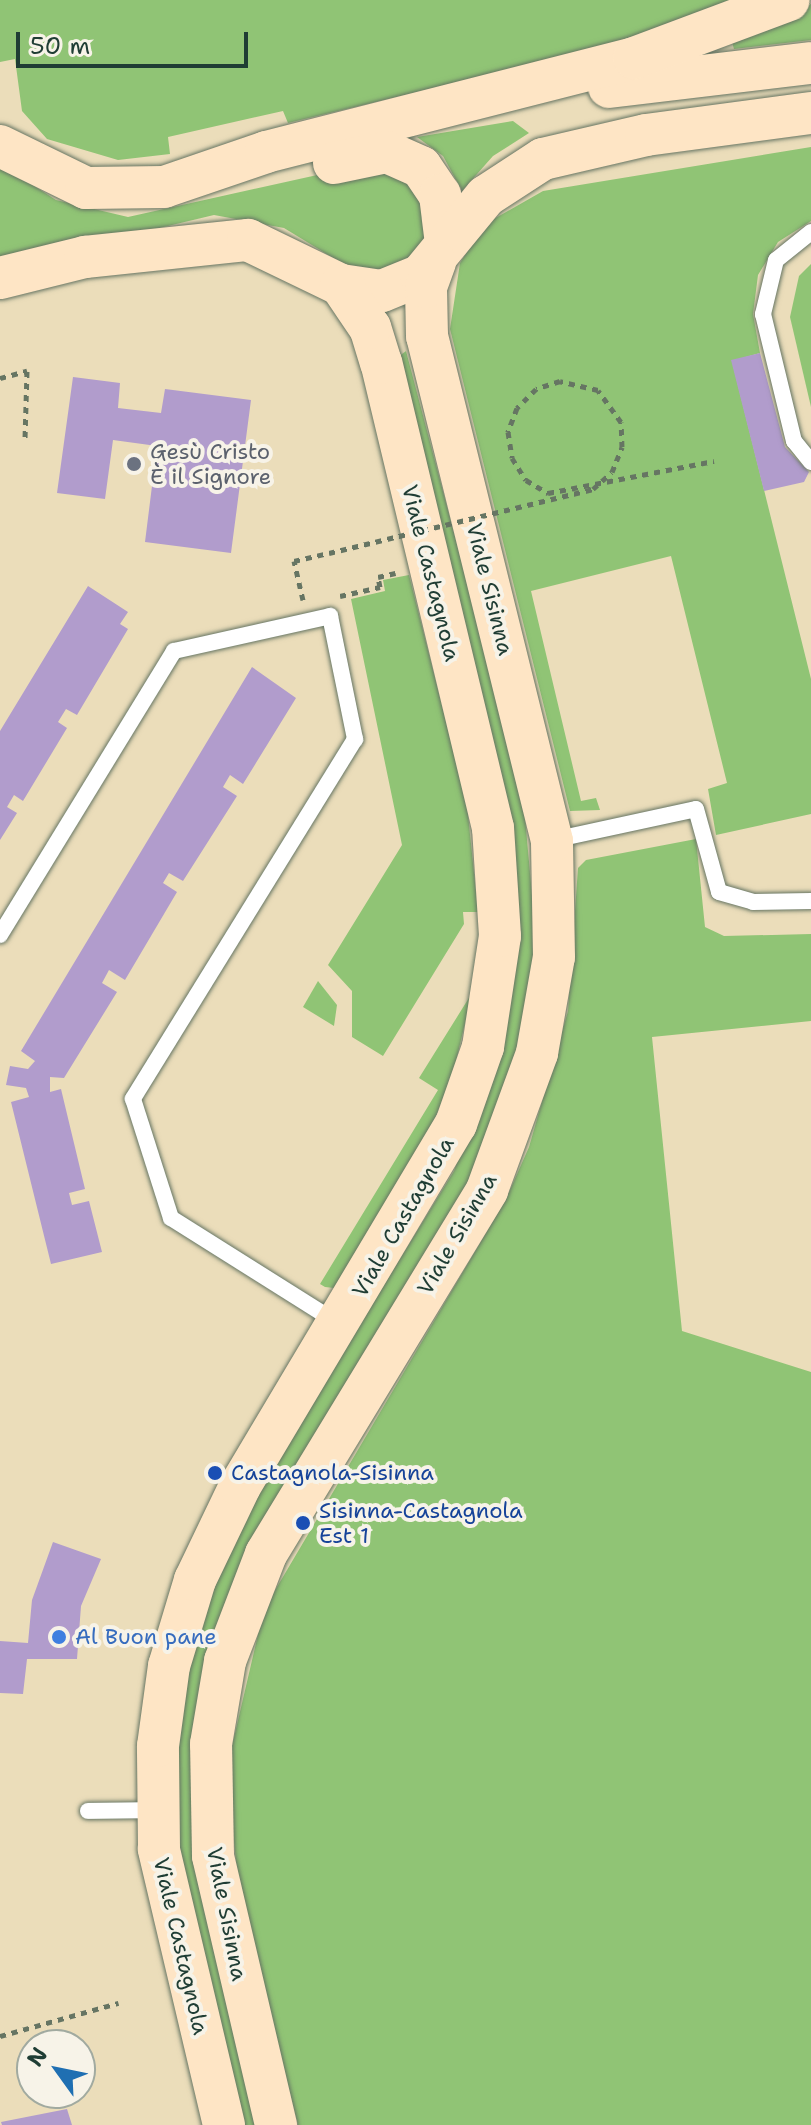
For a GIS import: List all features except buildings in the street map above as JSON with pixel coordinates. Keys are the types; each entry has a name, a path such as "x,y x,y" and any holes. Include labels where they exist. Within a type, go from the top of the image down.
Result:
{"main road":[{"path":"182,183 266,152 473,104 705,36 789,0"},
{"path":"473,104 811,63"},
{"name":"Viale Sisinna","path":"276,2125 213,1856 210,1783 219,1687 266,1554 487,1190 508,1141 548,1005 552,841 427,336 426,287 441,253 486,196 543,159 646,135 811,113"},
{"path":"0,278 85,257 159,254 248,240 303,260 341,285 382,291 441,253 445,211 432,179 397,155 377,152 272,178 182,183 113,193 86,188 8,142"},
{"path":"0,302 159,254"},
{"name":"Viale Castagnola","path":"224,2125 166,1894 156,1810 169,1666 195,1580 240,1486 340,1324 456,1124 497,978 493,828 370,328 341,285"}],"lane":[{"path":"811,232 776,260 763,314 794,441 811,462"},
{"path":"0,935 174,651 330,616 355,739 133,1099 171,1218 340,1324"},
{"path":"552,841 696,809 719,892 753,902 811,901"},
{"path":"88,1811 156,1810"}],"path":[{"path":"0,378 27,371 25,440"},
{"path":"301,593 294,561 593,489 603,482 622,447 616,409 586,384 547,384 511,419 508,445 517,470 536,488 561,496 587,490 600,487 626,481 714,461"},
{"path":"340,596 380,587 378,577 430,566"},
{"path":"0,2036 118,2003"}],"green space":[{"path":"0,0 751,0 700,24 288,123 283,111 168,137 170,154 118,160 47,139 22,111 15,59 0,62"},
{"path":"811,4 811,40 734,49 732,42"},
{"path":"513,121 529,133 493,156 462,191 443,156 417,137"},
{"path":"811,147 811,221 778,242 758,275 753,314 760,353 732,361 811,679 811,814 716,835 708,789 727,783 671,556 531,591 581,801 596,798 600,810 570,811 450,329 460,263 485,224 543,191"},
{"path":"0,164 56,200 128,217 367,164 421,190 427,234 413,259 382,274 348,267 284,228 214,215 0,266"},
{"path":"811,264 811,407 790,317 799,276"},
{"path":"406,351 523,795 536,940 517,1061 463,1194 275,1501 198,1883 258,2125 238,2125 175,1838 180,1705 201,1616 250,1503 454,1171 508,1010 398,357"},
{"path":"409,575 467,805 478,912 463,912 464,924 383,1056 352,1037 352,991 328,965 402,845 351,599 385,591 383,580"},
{"path":"696,839 705,927 724,936 811,934 811,1021 652,1037 682,1331 811,1372 811,2125 298,2125 239,1891 232,1821 232,1746 264,1609 506,1199 529,1147 568,1011 578,868 586,860"},
{"path":"318,981 337,1005 334,1026 303,1007"},
{"path":"472,993 454,1070 425,1144 334,1288 325,1287 320,1284 438,1090 419,1078"}],"place":[{"name":"Gesù Cristo È il Signore","path":"134,464"},
{"name":"Castagnola-Sisinna","path":"215,1473"},
{"name":"Sisinna-Castagnola Est 1","path":"303,1523"},
{"name":"Al Buon pane","path":"59,1637"}]}
